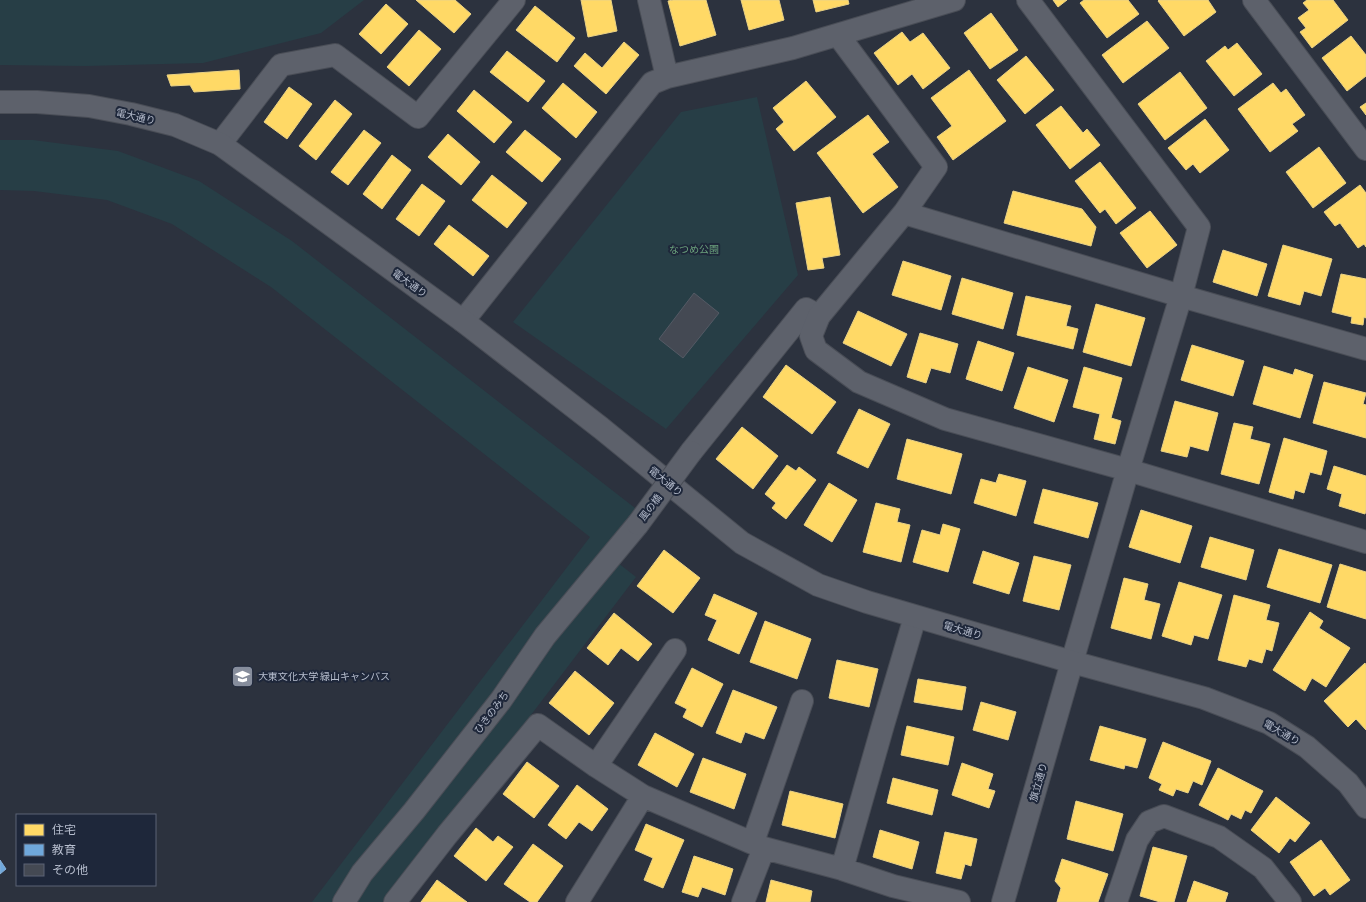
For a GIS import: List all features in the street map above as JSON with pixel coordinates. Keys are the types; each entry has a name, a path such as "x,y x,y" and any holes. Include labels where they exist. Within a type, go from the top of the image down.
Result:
{"street":[{"path":"220,144 282,66 335,55 418,118 514,0"},
{"path":"649,0 667,77"},
{"path":"463,322 652,83 667,77 793,48 954,0"},
{"name":"旗立通り","path":"1003,902 1128,470 1181,296 1199,227 1028,0"},
{"path":"1254,0 1366,149"},
{"path":"838,35 936,167 904,213 819,316 811,336 816,350 859,382 945,419 1128,470 1366,542"},
{"name":"電大通り","path":"0,102 37,102 89,106 131,114 175,125 220,144 463,322 601,428 742,543 818,584 866,602 1072,662 1204,698 1269,723 1307,747 1348,783 1366,807"},
{"path":"904,213 1181,296 1366,349"},
{"name":"風の橋","path":"638,524 691,452 806,309 819,316"},
{"name":"ひきのみち","path":"344,902 362,872 414,811 501,700 545,636 638,524"},
{"path":"842,869 883,725 916,617"},
{"path":"596,766 675,650"},
{"path":"743,902 758,845 802,701"},
{"path":"395,902 447,835 538,724 596,766 643,796 758,845 842,869 891,894 959,902"},
{"path":"577,902 643,796"},
{"path":"1116,902 1136,840 1149,822 1164,816 1219,837 1263,868 1290,902"}],"green space":[{"path":"0,0 364,0 321,33 203,63 86,66 0,65"},
{"name":"なつめ公園","path":"757,97 798,275 666,429 513,322 681,112"},
{"path":"0,140 33,140 118,151 199,181 292,241 653,522 618,563 636,577 518,732 385,902 312,902 590,537 271,287 172,224 107,200 34,191 0,190"}],"building: 住宅":[{"path":"416,0 455,0 471,14 454,33"},
{"path":"581,0 611,0 617,31 588,37"},
{"path":"706,0 716,35 680,46 668,1"},
{"path":"741,0 779,0 784,20 749,30"},
{"path":"813,0 848,0 849,4 816,12"},
{"path":"1053,0 1067,0 1058,7"},
{"path":"1084,0 1128,0 1139,14 1107,38 1080,3"},
{"path":"1208,0 1216,12 1184,36 1158,1"},
{"path":"1307,0 1333,0 1348,20 1312,48 1300,32 1306,28 1298,18 1309,10 1303,3"},
{"path":"386,4 408,24 381,54 359,34"},
{"path":"535,6 575,38 557,62 516,30"},
{"path":"991,13 1018,50 990,69 964,33"},
{"path":"1147,21 1169,48 1123,83 1102,55"},
{"path":"419,30 441,49 409,86 387,67"},
{"path":"902,32 910,42 923,33 950,68 923,89 912,74 898,85 874,53"},
{"path":"1351,36 1366,55 1366,76 1347,91 1322,58"},
{"path":"624,42 639,55 606,94 574,66 585,53 602,68"},
{"path":"1237,43 1262,74 1234,96 1206,61 1225,46 1228,50"},
{"path":"507,51 545,81 528,102 490,72"},
{"path":"1026,56 1054,90 1025,114 997,80"},
{"path":"239,70 240,89 194,92 190,85 171,86 167,75"},
{"path":"969,70 1006,121 953,160 937,137 952,126 931,98"},
{"path":"1180,72 1207,108 1165,140 1138,104"},
{"path":"806,81 836,117 794,151 776,129 784,122 773,108"},
{"path":"563,83 597,112 576,138 542,108"},
{"path":"1273,83 1281,93 1286,89 1305,115 1292,124 1298,131 1270,152 1238,109"},
{"path":"289,87 312,104 287,139 264,122"},
{"path":"474,90 512,122 494,143 457,111"},
{"path":"335,100 352,114 316,160 299,146"},
{"path":"1366,103 1366,115 1360,107"},
{"path":"1061,106 1083,133 1087,129 1100,145 1070,169 1036,125"},
{"path":"868,115 889,142 872,154 898,187 863,213 817,153"},
{"path":"1205,119 1229,150 1200,173 1193,164 1186,170 1168,148"},
{"path":"364,130 381,143 348,185 331,172"},
{"path":"525,130 561,159 542,182 506,152"},
{"path":"448,134 480,162 461,185 428,157"},
{"path":"1319,147 1346,183 1313,208 1286,172"},
{"path":"392,155 411,170 382,209 363,194"},
{"path":"1100,162 1136,208 1116,224 1105,209 1100,213 1075,181"},
{"path":"492,175 527,203 507,228 472,200"},
{"path":"422,184 445,201 419,236 396,219"},
{"path":"1360,185 1366,193 1366,247 1364,244 1358,248 1340,223 1335,226 1324,212"},
{"path":"1013,191 1082,209 1096,227 1091,246 1004,223"},
{"path":"830,197 840,255 822,258 824,268 808,270 796,203"},
{"path":"1150,211 1177,245 1147,268 1120,233"},
{"path":"449,225 489,256 473,276 434,244"},
{"path":"1283,245 1332,259 1321,296 1304,291 1300,305 1268,296"},
{"path":"1223,250 1267,264 1257,296 1213,282"},
{"path":"903,261 951,276 941,310 892,295"},
{"path":"1341,274 1366,279 1366,318 1364,317 1363,325 1351,323 1352,317 1332,312"},
{"path":"962,278 1013,293 1003,329 952,314"},
{"path":"1026,296 1071,306 1066,326 1078,329 1073,349 1017,335"},
{"path":"1096,304 1145,318 1131,366 1083,352"},
{"path":"858,311 907,334 891,366 843,343"},
{"path":"920,333 958,344 950,373 931,368 926,383 907,377"},
{"path":"978,341 1014,353 1002,391 966,379"},
{"path":"1192,345 1244,361 1233,396 1181,380"},
{"path":"786,365 836,402 812,434 763,397"},
{"path":"1264,366 1293,375 1295,369 1313,375 1300,418 1253,404"},
{"path":"1028,367 1068,380 1054,422 1014,408"},
{"path":"1084,367 1122,378 1111,418 1121,421 1115,444 1094,439 1100,414 1073,407"},
{"path":"1324,382 1366,393 1363,404 1366,405 1366,438 1313,423"},
{"path":"1175,401 1218,413 1208,451 1190,446 1187,457 1161,451"},
{"path":"859,409 890,424 868,468 837,453"},
{"path":"1234,423 1253,427 1250,439 1270,444 1259,484 1221,474"},
{"path":"742,427 778,456 753,489 716,459"},
{"path":"1284,438 1327,451 1321,475 1310,472 1304,493 1295,490 1293,499 1269,492"},
{"path":"907,439 962,454 951,494 897,479"},
{"path":"787,465 796,471 799,467 816,480 786,519 772,508 776,503 765,494"},
{"path":"1334,466 1366,476 1365,514 1339,506 1342,494 1327,489"},
{"path":"999,474 1026,481 1016,516 974,503 981,479 996,483"},
{"path":"829,483 857,500 832,542 804,525"},
{"path":"1043,489 1098,503 1088,538 1034,523"},
{"path":"876,503 900,509 897,522 910,525 901,562 863,552"},
{"path":"1141,510 1192,526 1180,563 1129,547"},
{"path":"943,524 960,529 948,572 913,562 922,530 940,535"},
{"path":"1210,537 1254,550 1246,580 1201,567"},
{"path":"1279,549 1332,565 1320,603 1267,587"},
{"path":"664,550 700,578 673,613 637,586"},
{"path":"983,551 1019,563 1009,594 973,583"},
{"path":"1034,556 1071,565 1059,610 1023,601"},
{"path":"1340,564 1366,572 1366,619 1327,607"},
{"path":"1124,578 1148,584 1144,600 1160,604 1151,639 1111,628"},
{"path":"1179,582 1222,595 1208,639 1194,635 1191,645 1162,636"},
{"path":"714,594 757,613 739,654 708,640 717,620 705,615"},
{"path":"1234,595 1270,605 1266,620 1279,623 1272,651 1266,649 1262,663 1249,659 1246,667 1218,660"},
{"path":"1310,612 1323,621 1319,628 1350,648 1326,687 1312,678 1305,691 1273,670"},
{"path":"614,613 652,644 638,661 621,648 608,665 587,648"},
{"path":"765,621 811,639 797,679 750,662"},
{"path":"837,660 878,669 869,707 829,698"},
{"path":"1365,663 1366,730 1356,719 1348,727 1324,701"},
{"path":"692,668 723,684 702,727 683,717 687,709 675,703"},
{"path":"575,671 614,703 589,735 549,703"},
{"path":"918,679 966,687 962,710 914,702"},
{"path":"733,690 777,707 764,739 745,732 741,743 716,733"},
{"path":"981,702 1016,712 1008,740 973,730"},
{"path":"907,726 954,737 948,765 901,755"},
{"path":"1100,726 1146,739 1137,768 1125,765 1124,769 1090,760"},
{"path":"655,733 694,754 677,787 638,765"},
{"path":"1163,742 1211,761 1202,785 1193,781 1188,793 1176,789 1173,796 1159,790 1162,784 1149,778"},
{"path":"703,758 746,774 734,809 690,792"},
{"path":"527,762 559,786 534,818 503,794"},
{"path":"962,763 993,774 988,789 995,791 989,808 952,795"},
{"path":"1218,768 1263,791 1251,813 1245,810 1241,819 1231,814 1228,820 1199,805"},
{"path":"893,778 938,790 932,815 887,803"},
{"path":"577,785 608,809 592,831 579,822 566,839 548,825"},
{"path":"790,791 843,804 835,838 782,825"},
{"path":"1276,797 1310,823 1295,842 1290,838 1279,853 1251,830"},
{"path":"1076,801 1123,814 1113,851 1067,839"},
{"path":"646,824 684,840 663,888 644,880 653,858 635,850"},
{"path":"476,828 493,842 498,836 513,847 486,881 454,856"},
{"path":"880,830 919,842 912,869 873,857"},
{"path":"945,832 977,839 971,866 965,864 961,879 936,873"},
{"path":"1321,840 1350,880 1330,895 1325,888 1314,896 1290,862"},
{"path":"533,844 563,866 537,902 530,902 504,884"},
{"path":"1153,847 1187,856 1174,902 1160,902 1140,896"},
{"path":"694,856 733,869 725,895 702,887 698,897 682,892"},
{"path":"1062,859 1108,874 1098,902 1057,902 1061,888 1055,881"},
{"path":"437,880 467,902 421,902"},
{"path":"771,880 812,891 810,902 766,902"},
{"path":"1194,881 1228,893 1225,902 1187,902"}],"building: 教育":[{"path":"0,860 6,869 0,874"}],"building: その他":[{"path":"694,293 719,313 683,358 659,339"}],"place":[{"name":"大東文化大学 緑山キャンパス","path":"242,676"}]}
